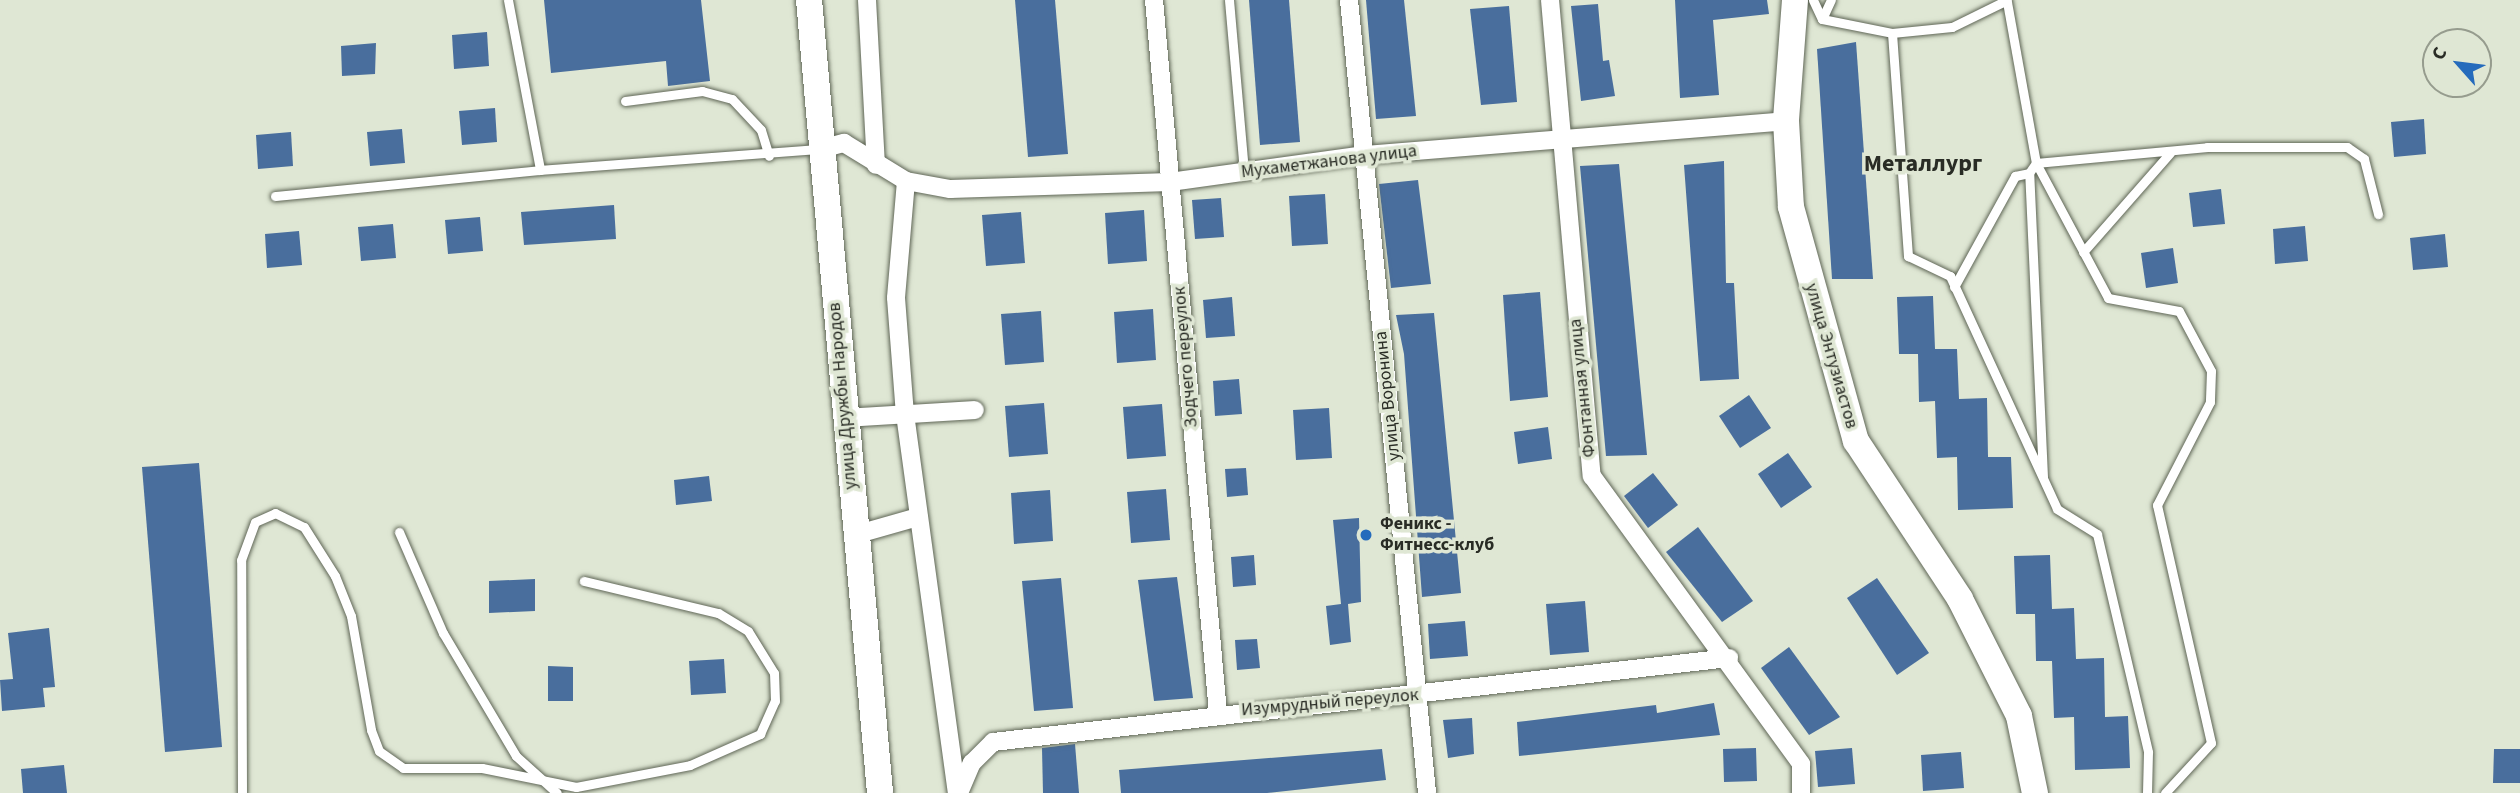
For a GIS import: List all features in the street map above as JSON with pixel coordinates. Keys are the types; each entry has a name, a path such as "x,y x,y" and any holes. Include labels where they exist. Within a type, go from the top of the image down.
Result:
{"street":[{"path":"867,0 876,165"},
{"name":"Зодчего переулок","path":"1154,0 1218,713"},
{"name":"улица Воронина","path":"1349,0 1427,793"},
{"name":"Фонтанная улица","path":"1550,0 1558,137 1592,476 1729,659 1801,764 1801,793"},
{"name":"улица Энтузиастов","path":"1795,0 1786,121 1791,207 1856,441 1972,622 2019,716 2035,793"},
{"name":"улица Дружбы Народов","path":"806,2 880,793"},
{"name":"Мухаметжанова улица","path":"821,149 844,143 906,181 950,189 1170,182 1365,155 1558,137 1786,121"},
{"path":"906,181 896,298 905,414 958,793"},
{"path":"845,418 975,410"},
{"path":"855,535 918,517"},
{"name":"Изумрудный переулок","path":"958,793 972,763 993,743 1218,713 1417,696 1729,659"}],"lane":[{"path":"508,0 540,170"},
{"path":"1229,0 1244,172"},
{"path":"1813,0 1822,19"},
{"path":"1822,19 1831,0"},
{"path":"1822,19 1892,33 1952,27 2007,1 2036,163 2108,298 2179,312 2211,371 2210,402 2157,505 2211,743 2165,793"},
{"path":"1892,33 1908,256 1950,276 2057,509 2097,534 2148,752 2147,793"},
{"path":"625,101 702,91 732,99 761,130 769,156"},
{"path":"1954,287 2015,176 2028,173 2036,163 2270,144 2347,147 2364,159 2378,214"},
{"path":"275,196 681,156 769,156 821,149"},
{"path":"2083,252 2170,153"},
{"path":"2028,173 2043,477"},
{"path":"242,793 241,560 255,522 275,513 304,527 335,576 351,616 379,751 403,768 428,773 482,768 576,787 690,765 760,734 775,701 774,673 748,631 718,612 584,581"},
{"path":"399,532 443,633 516,756 557,793"}],"building":[{"path":"544,0 701,0 710,81 668,86 666,61 551,73"},
{"path":"1015,0 1055,0 1068,154 1028,157"},
{"path":"1249,0 1289,0 1300,142 1260,145"},
{"path":"1366,0 1404,0 1416,116 1376,119"},
{"path":"1675,0 1767,0 1769,14 1713,20 1719,95 1680,98"},
{"path":"1598,4 1603,61 1609,60 1615,96 1581,101 1571,6"},
{"path":"1509,6 1517,102 1481,105 1470,9"},
{"path":"487,32 489,66 454,69 452,35"},
{"path":"1856,42 1873,279 1832,279 1817,49"},
{"path":"376,43 375,74 342,76 341,46"},
{"path":"495,108 497,142 462,145 459,111"},
{"path":"2424,119 2426,154 2394,157 2391,122"},
{"path":"402,129 405,163 370,166 367,132"},
{"path":"291,132 293,166 258,169 256,135"},
{"path":"1724,161 1726,283 1734,283 1739,379 1700,381 1684,165"},
{"path":"1619,164 1647,455 1606,456 1580,166"},
{"path":"1418,180 1431,284 1391,288 1379,184"},
{"path":"2221,189 2225,224 2193,227 2189,193"},
{"path":"1325,194 1328,244 1292,246 1289,196"},
{"path":"1221,198 1224,237 1195,239 1192,200"},
{"path":"614,205 616,239 524,245 521,212"},
{"path":"1144,210 1147,261 1108,264 1105,213"},
{"path":"1021,212 1025,263 986,266 982,215"},
{"path":"480,217 483,251 448,254 445,220"},
{"path":"393,224 396,258 361,261 358,227"},
{"path":"2305,226 2308,261 2275,264 2273,229"},
{"path":"299,231 302,265 267,268 265,234"},
{"path":"2445,234 2448,267 2413,270 2410,238"},
{"path":"2173,248 2178,283 2146,288 2141,253"},
{"path":"1540,292 1548,397 1510,401 1503,295"},
{"path":"1933,296 1935,349 1957,349 1959,399 1987,398 1988,457 2011,457 2013,508 1958,510 1957,457 1937,458 1935,401 1919,402 1918,354 1899,354 1897,297"},
{"path":"1232,297 1235,336 1206,338 1203,300"},
{"path":"1153,309 1156,360 1117,363 1114,312"},
{"path":"1041,311 1044,362 1005,365 1001,314"},
{"path":"1434,313 1461,593 1422,597 1404,354 1396,315"},
{"path":"1239,379 1242,414 1215,416 1213,381"},
{"path":"1749,395 1771,428 1740,448 1719,416"},
{"path":"1044,403 1048,454 1009,457 1005,406"},
{"path":"1162,404 1166,456 1127,459 1123,407"},
{"path":"1329,408 1332,458 1296,460 1293,410"},
{"path":"1548,427 1552,459 1518,464 1514,432"},
{"path":"1788,453 1812,487 1781,508 1758,474"},
{"path":"199,463 222,747 165,752 142,467"},
{"path":"1246,468 1248,495 1227,497 1225,469"},
{"path":"1653,473 1678,505 1648,528 1624,496"},
{"path":"709,476 712,501 676,505 674,480"},
{"path":"1166,489 1170,540 1131,543 1127,492"},
{"path":"1050,490 1053,541 1014,544 1011,493"},
{"path":"1359,518 1361,602 1348,604 1351,642 1330,645 1326,606 1341,604 1333,520"},
{"path":"1698,527 1753,601 1722,622 1666,552"},
{"path":"1254,555 1256,585 1233,587 1231,557"},
{"path":"2050,555 2052,609 2074,608 2076,659 2104,658 2105,717 2128,716 2130,768 2075,770 2074,717 2054,718 2052,661 2036,661 2035,614 2016,614 2014,556"},
{"path":"1177,577 1193,698 1154,701 1138,580"},
{"path":"1061,578 1073,708 1034,711 1022,581"},
{"path":"1877,578 1929,653 1897,675 1847,598"},
{"path":"535,579 535,611 489,613 489,581"},
{"path":"1585,601 1589,652 1550,655 1546,604"},
{"path":"1465,621 1468,656 1430,659 1428,624"},
{"path":"49,628 55,687 43,688 45,707 2,711 0,680 13,679 8,633"},
{"path":"1257,639 1260,668 1237,670 1235,640"},
{"path":"1789,647 1840,717 1809,735 1761,668"},
{"path":"724,659 726,693 691,695 689,661"},
{"path":"548,666 573,667 573,701 548,701"},
{"path":"1714,703 1720,735 1519,756 1517,722 1656,705 1657,713"},
{"path":"1472,718 1474,754 1448,758 1443,720"},
{"path":"1075,744 1079,793 1043,793 1042,748"},
{"path":"1756,748 1757,781 1724,782 1723,749"},
{"path":"1852,748 1855,784 1818,787 1815,751"},
{"path":"1382,749 1386,780 1267,793 1121,793 1119,770"},
{"path":"2494,749 2520,749 2520,783 2493,783"},
{"path":"1961,752 1964,788 1923,791 1921,755"},
{"path":"64,765 67,793 23,793 21,769"}],"place":[{"name":"Феникс - Фитнесс-клуб","path":"1366,535"}],"district":[{"name":"Металлург","path":"1923,164"}]}
